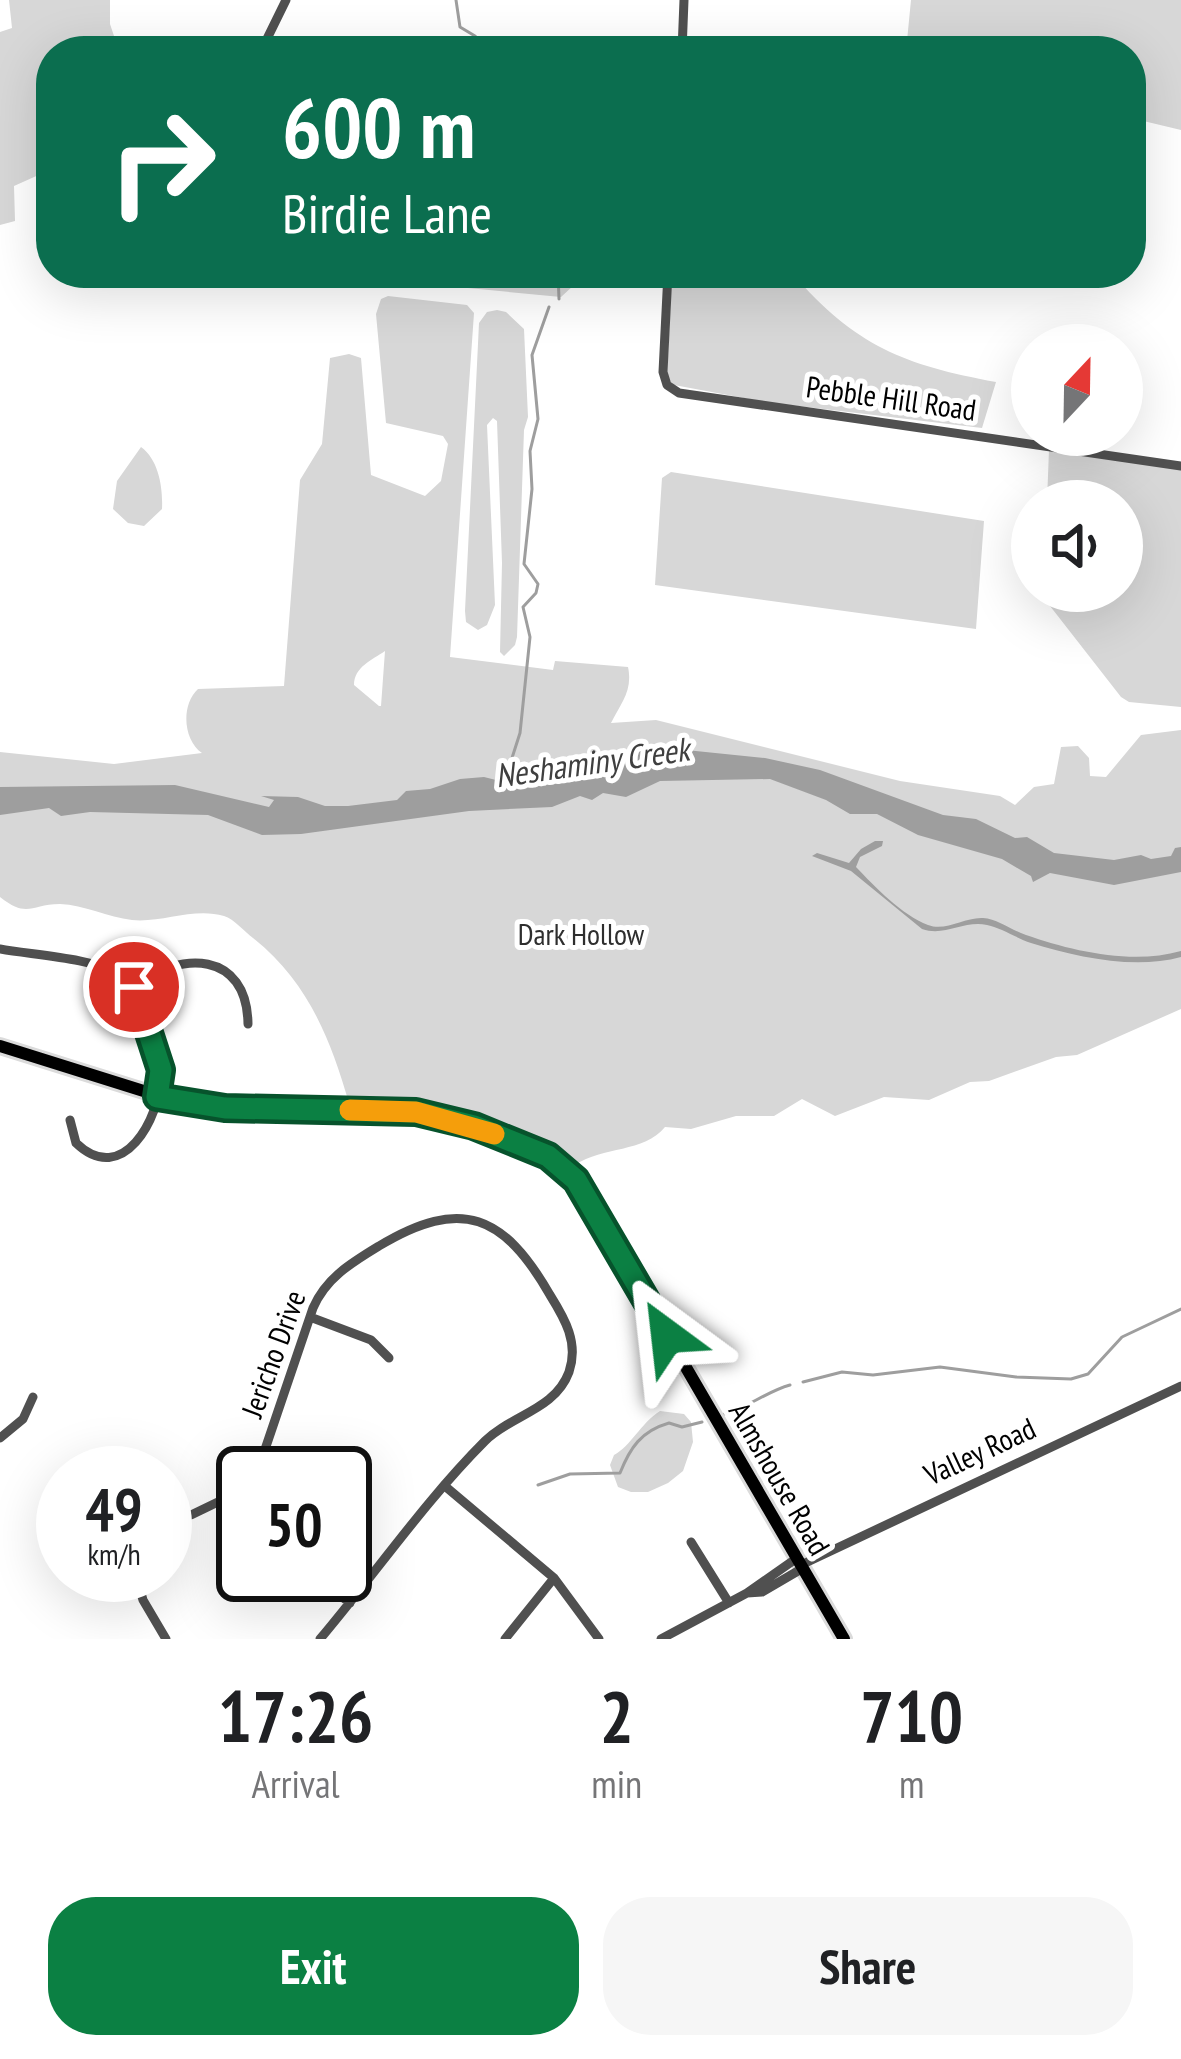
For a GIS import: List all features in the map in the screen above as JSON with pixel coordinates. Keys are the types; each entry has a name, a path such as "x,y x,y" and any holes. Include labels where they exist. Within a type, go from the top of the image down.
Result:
{"main road":[{"name":"Almshouse Road","path":"0,1046 157,1097 225,1108 416,1112 474,1126 561,1164 581,1186 844,1639"}],"street":[{"path":"269,36 286,0"},
{"path":"683,36 684,0"},
{"name":"Pebble Hill Road","path":"667,288 664,378 670,388 684,394 1181,466"},
{"path":"0,949 107,969 134,987 161,1070 142,1137 117,1155 99,1156 80,1148 72,1137 70,1120"},
{"path":"134,987 160,968 209,963 227,973 236,985 248,1024"},
{"name":"Jericho Drive","path":"266,1446 322,1290 343,1269 419,1225 456,1219 503,1233 523,1250 572,1338 571,1366 552,1397 492,1434 320,1639"},
{"path":"310,1317 370,1340 388,1358"},
{"name":"Valley Road","path":"661,1639 747,1593 762,1592 801,1564 1181,1386"},
{"path":"0,1438 23,1419 33,1397"},
{"path":"446,1487 554,1578 599,1639"},
{"path":"692,1542 729,1603"},
{"path":"505,1639 554,1578"},
{"path":"144,1602 166,1639"}],"green space":[{"path":"9,0 110,0 114,36 36,36 36,176 14,186 15,221 0,225 0,32 12,28"},
{"path":"911,0 1181,0 1181,130 1146,122 1146,36 907,36"},
{"path":"468,288 571,288 561,297"},
{"path":"671,288 806,288 838,318 883,348 934,368 996,382 982,428 765,402 674,385 667,378"},
{"name":"Dark Hollow","path":"381,299 467,305 474,313 450,657 553,670 555,661 628,667 627,690 611,723 656,720 900,781 1000,796 1015,805 1034,787 1054,784 1061,747 1078,746 1089,758 1090,776 1106,777 1141,735 1181,730 1181,1009 1077,1055 1056,1057 989,1081 970,1082 929,1100 884,1097 835,1116 802,1099 774,1116 736,1116 691,1129 665,1127 646,1141 575,1165 497,1128 438,1108 349,1103 325,1034 303,992 272,955 228,918 201,913 132,920 69,905 24,909 0,897 0,752 114,764 202,753 186,723 188,704 198,689 284,686 300,480 322,444 330,358 349,354 361,358 371,475 425,496 441,481 448,444 443,436 386,423 376,314","holes":["385,651 381,706 354,685 360,669"]},
{"path":"497,310 524,329 528,417 517,637 504,656 500,652 497,421 493,418 487,425 495,605 487,625 478,630 466,622 465,611 479,323 487,312"},
{"path":"141,447 156,467 162,501 162,509 144,526 128,523 113,509 117,481"},
{"path":"1049,456 1091,456 1181,469 1181,707 1129,702 1121,697 1055,612 1143,612 1143,480 1048,480"},
{"path":"671,472 984,521 976,629 655,585 662,478"},
{"path":"660,1411 684,1414 691,1422 693,1442 683,1471 648,1492 618,1487 610,1465 614,1455"}],"shaded area":[{"path":"645,750 765,758 820,770 943,815 976,819 1015,838 1027,837 1054,853 1151,859 1171,856 1181,847 1181,872 1114,885 1050,873 1033,882 1031,876 1002,859 918,835 877,814 850,814 770,779 660,781 626,797 603,793 592,800 580,796 552,807 469,811 301,834 262,835 208,815 90,812 61,816 49,808 0,815 0,787 175,785 269,807 274,800 261,796 348,806 397,800 406,791 460,779 484,777 504,782 597,770 620,762 622,755"},
{"path":"875,841 883,841 882,846 860,857 856,867 899,908 928,925 942,927 983,918 1082,951 1143,957 1181,951 1181,957 1106,960 1031,943 987,925 922,929 851,871 812,856 817,853 849,863"}],"waterway":[{"path":"456,0 460,27 475,36"},
{"path":"559,288 559,299"},
{"name":"Neshaminy Creek","path":"503,786 520,733 530,637 523,607 538,584 524,564 532,489 530,451 538,419 532,355 549,307"},
{"path":"803,1382 842,1372 873,1375 940,1367 1071,1379 1088,1374 1122,1337 1181,1309"},
{"path":"721,1415 790,1385"},
{"path":"538,1485 570,1474 620,1473 633,1448 651,1431 669,1423 682,1427 702,1422"}],"slow traffic":[{"path":"350,1110 416,1112 494,1134"}],"route":[{"path":"134,987 161,1070 157,1097 225,1108 416,1112 474,1126 555,1160 581,1186 667,1336"}]}
